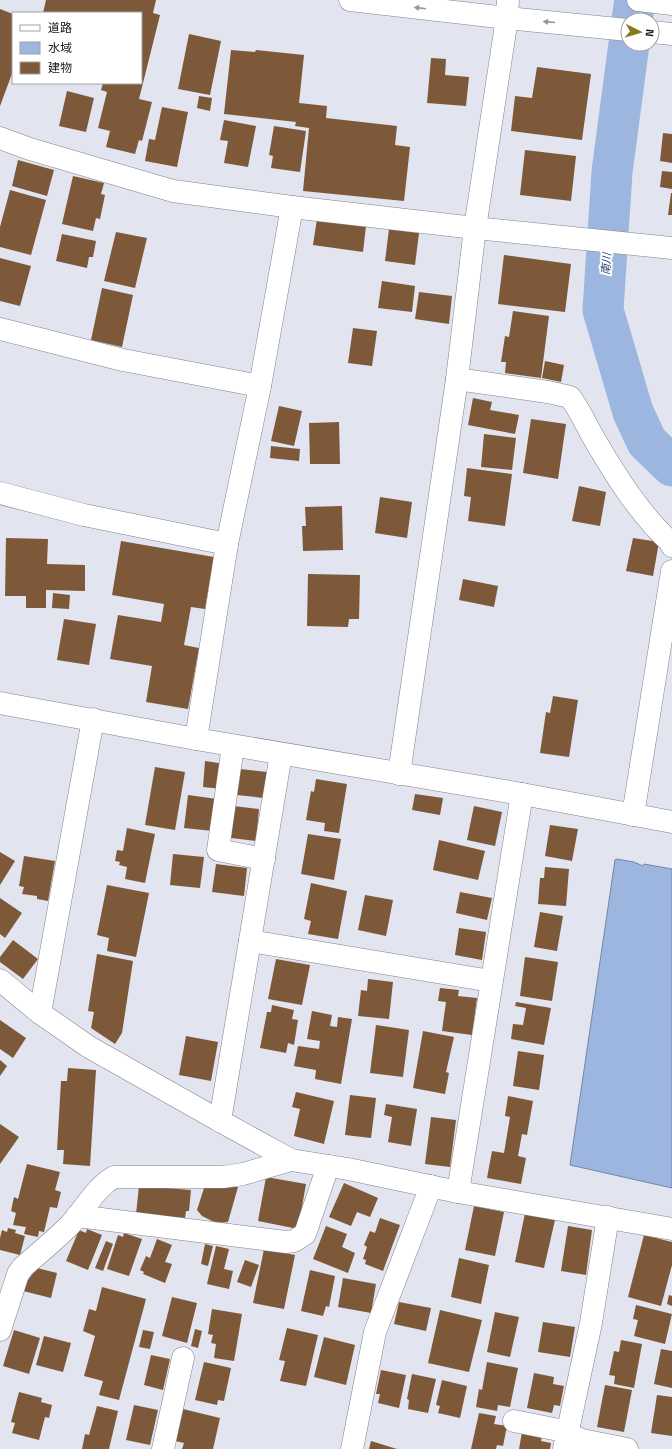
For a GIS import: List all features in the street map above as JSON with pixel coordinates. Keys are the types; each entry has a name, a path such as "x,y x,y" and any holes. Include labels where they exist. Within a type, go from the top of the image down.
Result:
{"street":[{"path":"350,0 507,9 588,26 620,29"},
{"path":"399,774 457,379 475,228 507,9"},
{"path":"660,33 672,34"},
{"path":"0,138 30,149 173,191 292,207 475,228 672,248"},
{"path":"196,739 227,544 260,386 292,207"},
{"path":"0,329 123,360 260,386"},
{"path":"457,379 548,392 570,397 602,452 636,504 672,546"},
{"path":"0,493 84,515 227,544"},
{"path":"633,816 672,571"},
{"path":"0,702 233,746 522,794 633,816 672,822"},
{"path":"40,1013 93,719"},
{"path":"233,746 218,850 264,859"},
{"path":"220,1121 281,754"},
{"path":"458,1192 522,794"},
{"path":"250,941 491,981"},
{"path":"0,980 40,1013 89,1046 291,1160 458,1192 672,1229"},
{"path":"0,1330 18,1274 23,1267 66,1228 89,1200 114,1176 223,1177 243,1174 291,1160"},
{"path":"77,1216 286,1242 294,1241 305,1234 328,1166"},
{"path":"352,1449 375,1332 431,1186"},
{"path":"566,1441 591,1323 608,1217"},
{"path":"163,1449 184,1358"},
{"path":"514,1421 566,1441 574,1437 627,1449"}],"water":[{"path":"616,859 634,862 643,866 644,864 672,869 672,1188 570,1165"}],"building":[{"path":"46,0 156,0 153,13 160,15 139,99 152,102 142,141 139,140 135,154 106,147 110,131 98,128 107,92 101,90 103,84 142,84 142,12 43,12"},
{"path":"0,9 12,14 12,74 0,106"},
{"path":"189,34 221,41 210,95 178,89"},
{"path":"231,50 255,52 256,50 304,55 299,103 327,106 326,118 397,126 395,145 410,147 404,201 303,191 309,128 295,126 296,122 224,114"},
{"path":"431,58 446,59 445,75 469,77 466,106 427,103"},
{"path":"537,67 591,74 582,140 511,131 515,96 532,98"},
{"path":"67,91 94,98 86,132 59,126"},
{"path":"199,96 212,98 210,111 197,108"},
{"path":"162,107 188,112 177,167 145,161 149,139 155,140"},
{"path":"224,120 256,126 248,167 224,163 228,141 220,140"},
{"path":"274,126 306,131 300,172 271,168 273,156 269,155"},
{"path":"663,133 672,134 672,163 660,161"},
{"path":"525,150 576,156 571,201 520,195"},
{"path":"18,160 54,170 47,196 12,186"},
{"path":"662,171 672,172 672,189 660,187"},
{"path":"73,176 104,183 101,194 105,195 100,219 96,218 93,231 62,224"},
{"path":"10,190 46,200 31,255 0,247 0,227"},
{"path":"671,193 672,215 668,215"},
{"path":"317,219 366,226 363,252 313,245"},
{"path":"389,229 419,233 415,265 385,261"},
{"path":"116,232 147,238 135,288 104,281"},
{"path":"62,234 96,241 93,257 89,257 87,268 56,261"},
{"path":"504,255 571,264 565,312 498,304"},
{"path":"0,258 31,266 20,306 0,301"},
{"path":"382,281 415,286 412,312 378,308"},
{"path":"102,288 133,295 122,347 91,340"},
{"path":"419,292 452,296 449,324 415,319"},
{"path":"513,311 549,316 541,378 505,373 506,362 501,362 505,336 509,337"},
{"path":"353,328 377,331 372,366 348,363"},
{"path":"545,361 564,365 561,382 542,378"},
{"path":"473,398 492,402 490,410 519,415 515,434 468,425"},
{"path":"279,406 302,411 294,446 271,441"},
{"path":"531,419 566,424 558,479 523,473"},
{"path":"339,422 340,464 310,464 309,423"},
{"path":"484,434 516,438 512,470 481,467"},
{"path":"271,446 300,449 299,461 270,458"},
{"path":"467,468 512,474 505,526 468,521 471,497 464,496"},
{"path":"579,486 606,492 600,526 572,521"},
{"path":"380,497 412,502 407,538 375,533"},
{"path":"342,506 343,550 303,551 302,526 306,526 305,507"},
{"path":"6,538 48,539 47,564 85,565 85,591 46,590 46,608 26,608 26,596 5,596"},
{"path":"633,538 659,542 653,576 626,571"},
{"path":"121,541 214,557 205,609 191,607 184,645 199,648 188,709 146,702 152,666 110,659 118,615 161,622 164,604 112,595"},
{"path":"308,574 360,575 359,619 349,619 348,627 307,626"},
{"path":"463,579 498,586 494,607 459,600"},
{"path":"53,593 70,595 69,609 52,608"},
{"path":"64,619 96,624 89,665 57,660"},
{"path":"553,696 578,700 569,757 540,753 546,712 550,713"},
{"path":"205,761 225,764 222,789 203,787"},
{"path":"155,767 185,772 175,830 145,825"},
{"path":"240,769 267,772 264,798 237,795"},
{"path":"316,779 347,784 339,833 324,831 325,823 306,820 311,791 314,792"},
{"path":"415,794 443,798 440,815 412,810"},
{"path":"188,795 217,799 213,831 184,828"},
{"path":"234,806 259,809 256,841 231,838"},
{"path":"474,806 502,812 495,846 467,840"},
{"path":"550,825 578,829 572,861 545,856"},
{"path":"127,828 155,834 145,883 125,879 127,867 119,865 120,862 115,861 117,850 123,851"},
{"path":"308,834 341,839 334,880 301,874"},
{"path":"439,840 485,851 478,880 433,870"},
{"path":"0,852 15,861 0,885"},
{"path":"173,854 204,857 200,888 170,885"},
{"path":"24,856 55,861 48,901 37,899 37,896 22,894 24,887 19,886"},
{"path":"216,864 247,868 244,896 212,892"},
{"path":"545,867 569,869 566,906 538,904 540,878 544,878"},
{"path":"311,883 347,891 338,939 308,934 311,921 304,919"},
{"path":"107,885 149,893 136,957 107,951 109,938 97,935"},
{"path":"460,892 492,898 487,920 456,913"},
{"path":"365,895 393,900 386,936 358,930"},
{"path":"0,898 22,913 5,938 0,934"},
{"path":"540,912 563,916 557,951 534,947"},
{"path":"459,928 486,932 482,960 455,955"},
{"path":"13,940 38,959 23,979 0,962 0,957"},
{"path":"97,954 133,961 122,1033 115,1044 91,1028 94,1012 88,1011"},
{"path":"525,957 558,962 552,1001 520,996"},
{"path":"276,959 310,965 302,1005 268,999"},
{"path":"368,979 393,982 389,1019 358,1016 361,990 367,991"},
{"path":"440,988 459,990 458,996 477,998 472,1035 442,1031 446,1002 438,1001"},
{"path":"516,1002 551,1008 544,1045 511,1039 513,1024 523,1025 526,1008 515,1006"},
{"path":"272,1005 294,1010 292,1019 298,1020 294,1045 288,1043 286,1053 260,1048 267,1012 271,1012"},
{"path":"312,1011 332,1015 330,1026 337,1027 338,1017 352,1019 341,1084 315,1079 316,1070 294,1066 298,1046 319,1049 320,1041 307,1039"},
{"path":"0,1020 26,1038 13,1058 0,1049"},
{"path":"376,1025 409,1030 403,1077 370,1073"},
{"path":"423,1031 454,1037 446,1072 449,1073 445,1094 413,1088"},
{"path":"186,1036 218,1042 211,1081 179,1075"},
{"path":"518,1051 544,1055 539,1090 513,1086"},
{"path":"0,1060 7,1066 0,1076"},
{"path":"68,1068 96,1070 90,1166 63,1164 64,1150 57,1150 61,1081 67,1081"},
{"path":"296,1092 334,1101 324,1144 294,1136 300,1109 292,1107"},
{"path":"350,1095 376,1098 371,1138 345,1135"},
{"path":"508,1096 533,1101 527,1135 522,1134 518,1156 526,1158 521,1184 487,1178 492,1151 504,1153 510,1117 505,1116"},
{"path":"386,1104 417,1109 411,1146 388,1142 392,1117 384,1115"},
{"path":"431,1117 456,1120 450,1167 425,1164"},
{"path":"0,1124 19,1137 0,1164"},
{"path":"27,1164 60,1172 55,1190 61,1192 57,1208 50,1207 44,1232 39,1231 38,1237 24,1234 26,1227 13,1225 16,1213 11,1211 14,1197 18,1199"},
{"path":"266,1177 306,1184 298,1229 258,1221"},
{"path":"344,1183 378,1198 370,1217 357,1212 351,1226 329,1217"},
{"path":"139,1186 191,1190 189,1211 186,1211 185,1218 136,1214"},
{"path":"238,1187 228,1222 218,1223 212,1221 202,1216 197,1210 204,1188"},
{"path":"474,1206 504,1212 495,1256 465,1250"},
{"path":"525,1213 555,1220 544,1268 515,1262"},
{"path":"380,1218 400,1225 383,1271 365,1264 366,1260 363,1259 367,1247 364,1245 370,1231 375,1233"},
{"path":"326,1226 347,1234 342,1247 355,1253 348,1273 313,1259"},
{"path":"568,1226 592,1230 586,1275 561,1271"},
{"path":"8,1228 16,1230 15,1233 25,1236 20,1255 0,1250 2,1230 7,1232"},
{"path":"87,1229 102,1235 88,1270 66,1261 79,1230 86,1233"},
{"path":"124,1233 142,1239 129,1276 107,1269 118,1235 123,1237"},
{"path":"644,1235 672,1242 672,1265 661,1306 628,1297"},
{"path":"157,1239 172,1245 165,1262 172,1264 165,1283 143,1274 144,1272 140,1270 146,1256 150,1258"},
{"path":"106,1241 113,1244 103,1271 95,1268"},
{"path":"205,1244 213,1246 208,1266 201,1264"},
{"path":"216,1246 229,1249 224,1269 233,1271 229,1289 207,1284"},
{"path":"264,1249 295,1255 284,1309 253,1303"},
{"path":"459,1258 489,1265 481,1304 451,1297"},
{"path":"245,1260 259,1265 251,1287 237,1282"},
{"path":"37,1268 57,1273 51,1298 23,1291 28,1280"},
{"path":"310,1270 335,1276 329,1307 326,1306 323,1316 301,1311"},
{"path":"343,1278 376,1284 371,1313 338,1307"},
{"path":"102,1287 146,1299 119,1400 99,1395 103,1381 84,1376 95,1336 83,1331 89,1309 96,1311"},
{"path":"669,1295 672,1296 672,1306 667,1304"},
{"path":"172,1297 197,1303 187,1343 162,1336"},
{"path":"399,1302 431,1308 426,1331 394,1324"},
{"path":"636,1305 672,1314 665,1344 634,1336 638,1320 633,1319"},
{"path":"212,1309 242,1314 234,1361 214,1358 216,1344 211,1343 213,1335 208,1334"},
{"path":"440,1310 482,1320 469,1372 428,1363"},
{"path":"495,1312 519,1317 510,1357 487,1352"},
{"path":"543,1322 575,1327 570,1357 538,1352"},
{"path":"287,1328 318,1335 306,1386 280,1381 285,1361 279,1360"},
{"path":"195,1329 202,1331 198,1348 191,1346"},
{"path":"14,1330 40,1338 29,1374 3,1366"},
{"path":"143,1330 154,1332 150,1349 139,1347"},
{"path":"44,1336 71,1343 63,1372 36,1365"},
{"path":"324,1337 355,1345 346,1385 314,1377"},
{"path":"621,1340 642,1344 634,1388 614,1384 615,1376 609,1375 614,1351 619,1352"},
{"path":"661,1349 672,1351 672,1388 654,1384"},
{"path":"151,1355 170,1359 163,1390 144,1385"},
{"path":"204,1362 231,1368 224,1401 218,1400 217,1405 195,1400"},
{"path":"487,1362 518,1368 510,1407 498,1405 497,1411 476,1407 479,1389 482,1390"},
{"path":"381,1370 406,1375 399,1408 378,1403 380,1394 376,1394"},
{"path":"534,1373 554,1377 553,1384 564,1386 560,1406 554,1405 552,1413 527,1408"},
{"path":"412,1374 436,1379 428,1413 408,1409 409,1400 407,1399"},
{"path":"442,1380 467,1386 460,1418 438,1413 440,1406 436,1405"},
{"path":"605,1385 632,1390 624,1432 597,1427"},
{"path":"19,1392 42,1398 41,1402 52,1405 49,1418 45,1417 39,1440 12,1433 15,1423 11,1422"},
{"path":"657,1395 672,1397 672,1436 651,1433"},
{"path":"134,1405 158,1410 150,1445 126,1440"},
{"path":"97,1406 118,1411 109,1449 82,1449 85,1434 89,1435"},
{"path":"183,1409 220,1418 213,1449 182,1449 184,1443 175,1441"},
{"path":"479,1413 496,1416 494,1424 507,1426 503,1446 497,1445 496,1449 471,1449"},
{"path":"522,1432 542,1435 541,1441 551,1443 550,1449 519,1449"},
{"path":"371,1441 397,1449 369,1449"}],"waterway":[{"name":"南川","path":"633,12 635,0"},
{"name":"南川","path":"628,52 612,172 603,310 633,412 647,442 672,466"}]}
